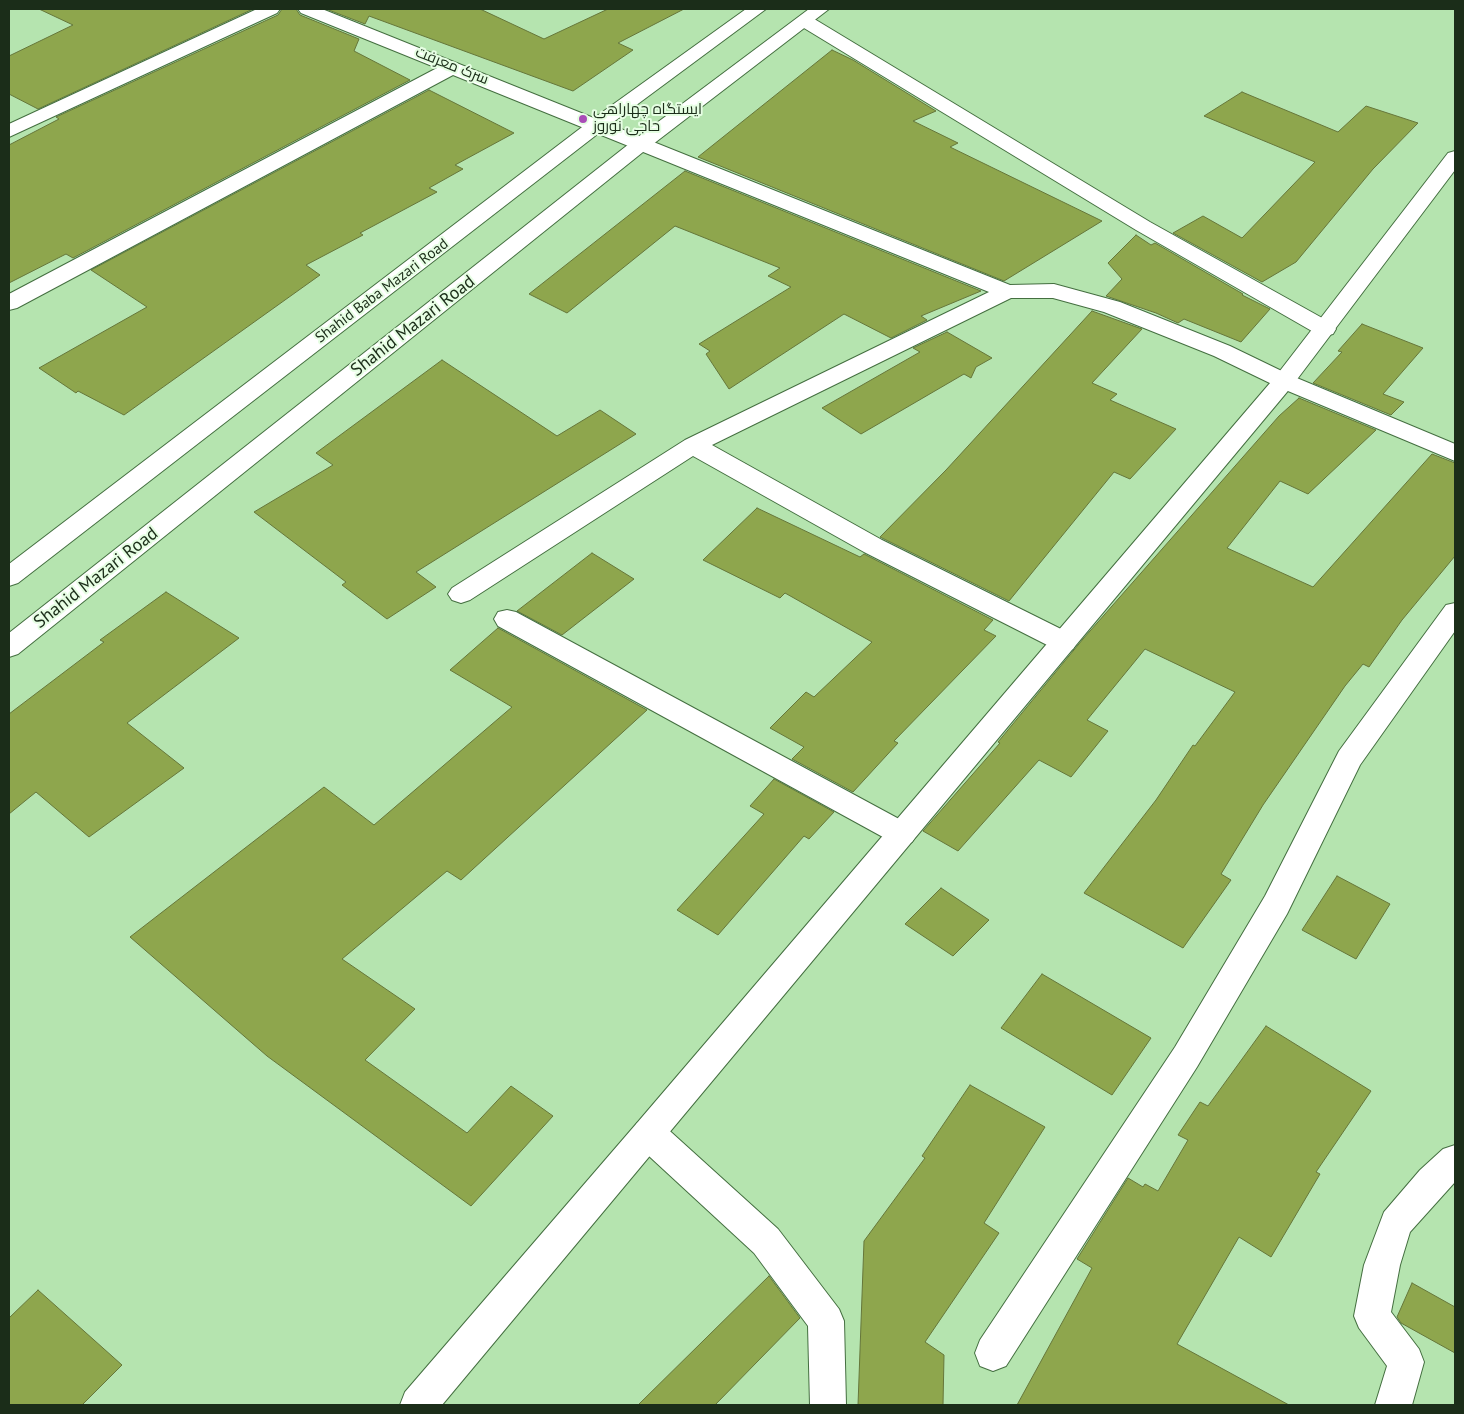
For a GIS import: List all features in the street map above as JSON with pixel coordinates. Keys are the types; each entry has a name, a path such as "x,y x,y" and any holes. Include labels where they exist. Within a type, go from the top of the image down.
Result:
{"street":[{"path":"9,131 271,9"},
{"name":"سرک معرفت","path":"307,9 1007,292"},
{"name":"Shahid Baba Mazari Road","path":"9,577 597,125 756,9"},
{"path":"812,15 1143,226 1325,329"},
{"name":"Shahid Mazari Road","path":"9,647 641,144 812,15"},
{"path":"9,303 454,67"},
{"path":"418,1405 1284,381 1455,157"},
{"path":"461,594 693,445 1007,292 1054,292 1112,307 1222,351 1284,381 1455,453"},
{"path":"693,445 790,501 865,541 1064,642"},
{"path":"993,1353 1186,1057 1276,905 1349,759 1455,612"},
{"path":"507,619 902,834"},
{"path":"649,1134 766,1241 826,1321 828,1405"},
{"path":"1393,1405 1406,1362 1372,1316 1382,1265 1396,1222 1432,1181 1455,1160"}],"building":[{"path":"39,9 253,9 38,109 9,94 9,56 73,25"},
{"path":"282,9 296,9 300,15 359,39 354,51 410,80 73,258 66,254 9,283 9,145 59,119 56,117 278,15"},
{"path":"326,9 480,9 544,39 608,9 684,9 618,43 633,50 573,91 369,16 365,24"},
{"path":"832,50 853,60 936,111 913,121 958,143 950,147 1102,221 1004,281 698,157"},
{"path":"429,90 514,133 455,165 463,169 429,188 437,192 360,233 363,235 306,265 320,275 124,415 78,391 76,393 39,368 147,307 91,270"},
{"path":"1242,92 1338,132 1366,106 1418,123 1373,169 1296,262 1262,282 1173,233 1203,216 1242,238 1315,162 1204,116"},
{"path":"685,171 981,291 921,316 927,320 891,338 844,314 729,389 706,354 710,351 699,344 791,287 768,276 780,268 675,226 567,313 529,294"},
{"path":"1136,235 1151,245 1155,243 1242,295 1270,309 1241,342 1184,319 1178,323 1156,313 1106,296 1122,279 1108,263"},
{"path":"1092,311 1142,329 1092,383 1117,394 1110,400 1176,429 1130,479 1114,472 1009,601 880,537 946,470"},
{"path":"1362,324 1423,348 1383,394 1404,402 1391,415 1313,383 1342,352 1338,351"},
{"path":"947,332 992,358 976,367 971,378 964,374 861,434 822,408 920,352 913,348"},
{"path":"442,360 557,436 600,410 636,434 416,572 436,587 387,619 342,585 346,582 254,512 333,465 316,453"},
{"path":"1299,398 1376,430 1308,494 1280,481 1227,548 1313,587 1432,454 1455,463 1455,556 1402,620 1369,667 1363,664 1345,686 1263,805 1221,874 1231,880 1183,948 1084,893 1156,800 1193,745 1195,746 1235,692 1145,649 1087,720 1108,731 1071,777 1039,760 958,851 923,831 1000,743 998,742 1083,639 1279,416"},
{"path":"757,508 860,557 864,554 993,620 984,630 996,636 894,741 898,743 853,792 792,759 804,747 770,728 806,692 814,697 872,642 785,593 780,598 703,560"},
{"path":"592,553 634,579 562,635 517,611"},
{"path":"166,592 239,638 127,723 184,768 89,837 36,792 9,814 9,714 104,642 100,640"},
{"path":"498,628 647,710 461,880 447,871 342,959 415,1009 365,1060 467,1133 511,1086 553,1116 471,1206 267,1056 130,937 324,787 374,825 512,707 450,670"},
{"path":"774,779 834,812 809,839 804,836 718,935 677,910 764,814 750,806"},
{"path":"1337,876 1390,904 1356,959 1302,930"},
{"path":"941,888 989,920 953,956 905,924"},
{"path":"1042,974 1151,1038 1112,1095 1001,1028"},
{"path":"1266,1026 1371,1091 1316,1172 1320,1174 1271,1257 1239,1237 1177,1344 1289,1405 1017,1405 1092,1268 1077,1259 1128,1178 1143,1187 1145,1184 1158,1191 1188,1140 1178,1135 1200,1102 1208,1106"},
{"path":"970,1085 1045,1127 984,1223 999,1233 925,1342 944,1355 943,1405 858,1405 864,1241 925,1158 922,1156"},
{"path":"769,1276 800,1318 715,1405 638,1405"},
{"path":"1412,1283 1455,1307 1455,1353 1401,1323 1397,1317"},
{"path":"38,1290 122,1365 82,1405 9,1405 9,1318"}],"place":[{"name":"ایستگاه چهاراهی حاجی نوروز","path":"583,119"}]}
